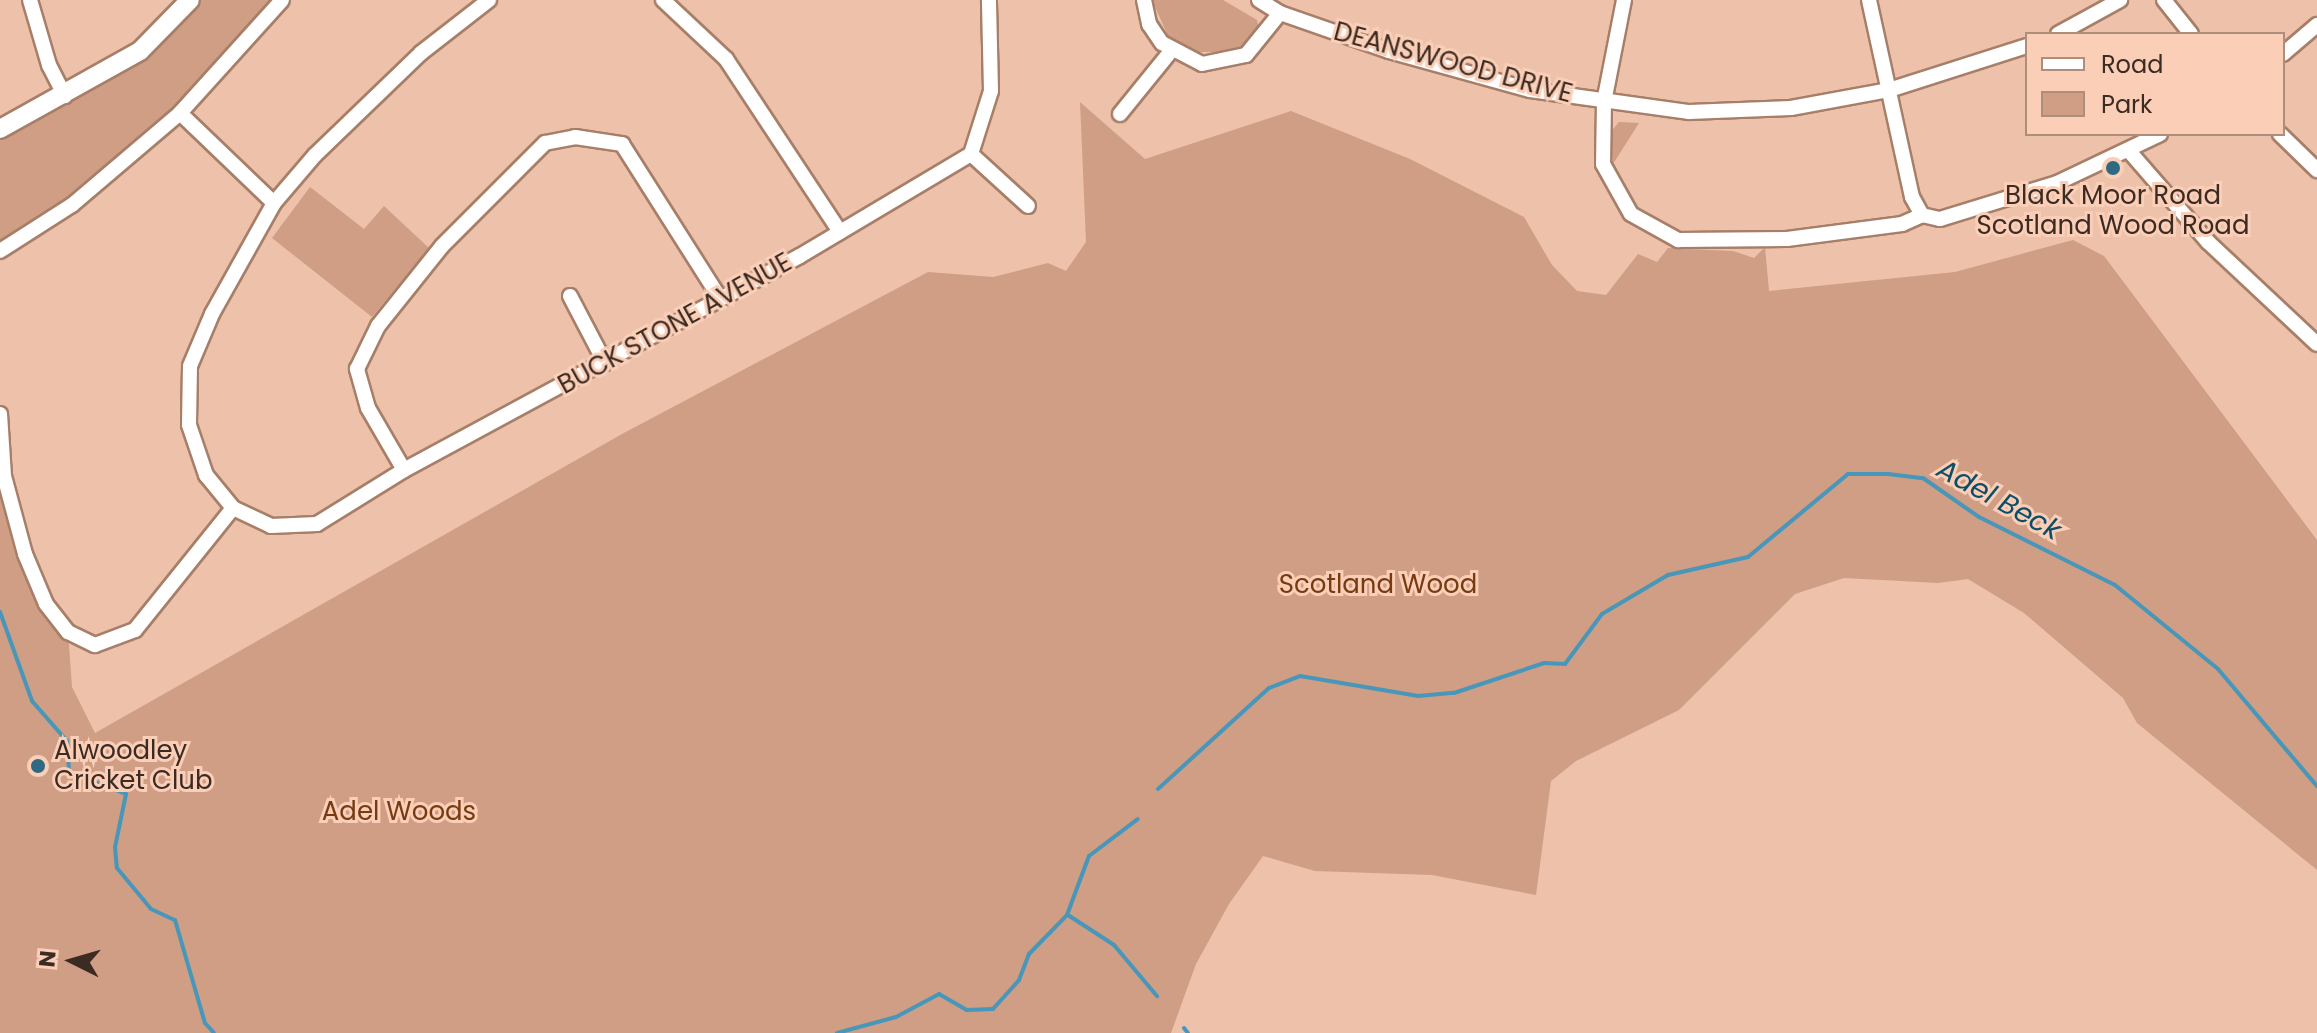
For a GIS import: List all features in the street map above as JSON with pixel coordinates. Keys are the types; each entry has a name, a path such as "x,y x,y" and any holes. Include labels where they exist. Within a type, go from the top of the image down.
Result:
{"street":[{"path":"30,0 49,65 65,96"},
{"path":"0,129 65,96 140,51 190,0"},
{"path":"0,251 72,205 180,113 282,0"},
{"path":"0,414 4,476 25,554 46,604 68,632 95,645 135,630 233,508 206,475 189,425 190,366 212,314 274,203 315,155 421,53 489,0"},
{"path":"663,0 726,59 840,232"},
{"path":"989,0 991,91 971,154 1028,206"},
{"path":"1144,0 1149,24 1171,51 1202,64 1225,63 1246,55 1263,40 1280,13"},
{"name":"DEANSWOOD DRIVE","path":"1259,0 1280,13 1431,63 1530,90 1689,112 1791,108 1889,90 2025,47"},
{"path":"1624,0 1604,102 1600,147 1609,182 1631,214 1666,236 1705,242 1787,239 1902,224 1922,215 1940,219 2057,183 2156,136"},
{"path":"1869,0 1912,197 1922,215"},
{"path":"2063,32 2120,0"},
{"path":"2164,0 2189,32"},
{"path":"2285,52 2317,25"},
{"path":"1120,114 1171,51"},
{"path":"180,113 274,203"},
{"path":"2282,136 2317,170"},
{"path":"404,470 368,408 357,369 378,326 442,246 545,143 575,137 622,144 719,297"},
{"path":"2129,151 2208,242 2317,344"},
{"name":"BUCK STONE AVENUE","path":"233,508 271,526 317,524 404,470 605,363 840,232 971,154"},
{"path":"570,296 605,363"}],"green space":[{"path":"190,0 282,0 180,113 72,205 0,251 0,129 140,51"},
{"path":"1152,0 1223,0 1257,20 1259,29 1248,45 1231,52 1194,52 1169,38"},
{"path":"1080,102 1145,159 1291,111 1410,159 1524,217 1552,265 1577,291 1606,295 1638,254 1657,262 1668,248 1733,251 1754,258 1765,247 1769,291 1955,272 2073,240 2104,256 2317,540 2317,870 2137,723 2123,698 2024,613 1968,579 1938,583 1844,578 1795,594 1679,710 1576,761 1551,781 1536,895 1432,875 1315,871 1263,856 1229,904 1196,964 1171,1033 0,1033 0,414 25,554 68,632 72,687 95,733 622,434 928,272 993,277 1048,263 1066,271 1086,242"},
{"path":"1619,122 1639,123 1613,164 1609,134"},
{"path":"310,187 364,229 384,206 429,248 372,317 272,238"}],"waterway":[{"name":"Adel Beck","path":"1158,789 1269,688 1300,676 1418,696 1454,693 1544,663 1565,664 1602,614 1668,575 1748,557 1848,474 1923,478 1979,517 2115,585 2218,669 2317,786"},
{"path":"0,612 32,701 67,741 69,772 126,794 115,847 117,868 151,909 175,920 205,1023 214,1033"},
{"name":"Adel Beck","path":"837,1033 896,1017 939,994 967,1010 993,1009 1019,980 1029,954 1067,915 1089,856 1138,819"},
{"path":"1068,915 1114,945 1157,996"},
{"path":"1184,1028 1188,1033"}],"place":[{"name":"Black Moor Road Scotland Wood Road","path":"2113,168"},
{"name":"Alwoodley Cricket Club","path":"38,766"}],"park label":[{"name":"Scotland Wood","path":"1378,585"},
{"name":"Adel Woods","path":"399,812"}]}
